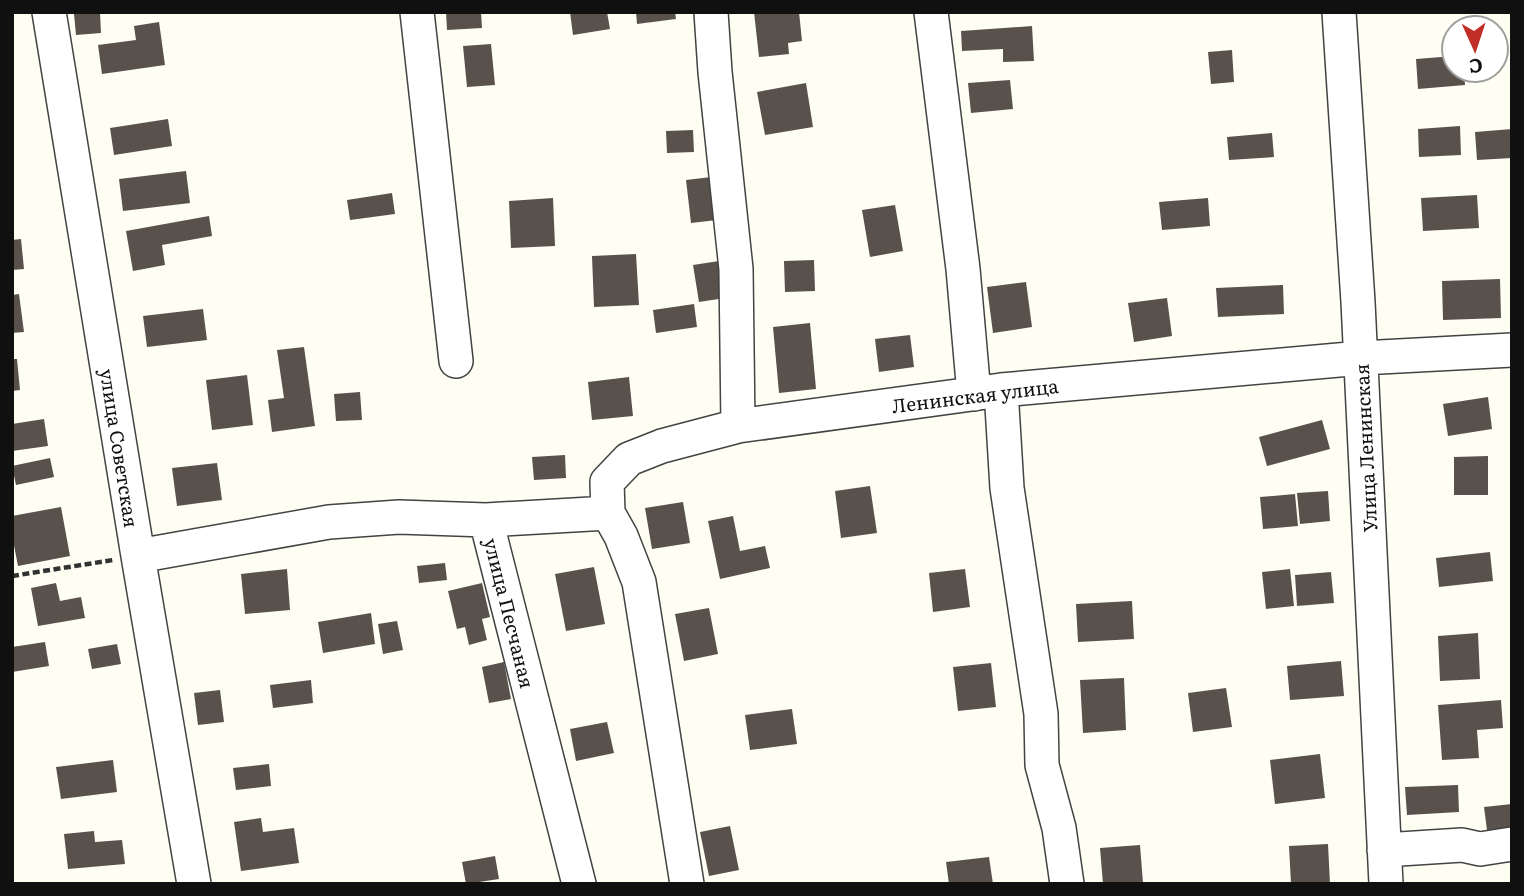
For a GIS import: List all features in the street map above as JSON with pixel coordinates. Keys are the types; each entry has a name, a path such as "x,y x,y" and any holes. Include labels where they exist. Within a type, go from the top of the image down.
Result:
{"street":[{"name":"улица Советская","path":"50,12 194,884"},
{"path":"417,12 456,361"},
{"path":"711,12 736,269 738,426"},
{"path":"931,12 963,269 1007,488 1041,714 1042,765 1059,828 1067,884"},
{"name":"Улица Ленинская","path":"1339,12 1361,358 1386,884"},
{"name":"Ленинская улица","path":"608,513 607,482 629,459 662,446 738,426 988,392 1361,358 1512,350"},
{"path":"486,520 608,513 621,536 639,582 687,884"},
{"name":"улица Песчаная","path":"138,556 330,522 400,517 486,520 579,884"},
{"path":"1384,849 1462,845 1480,849 1512,844"}],"path":[{"path":"12,576 138,556"}],"building":[{"path":"100,12 101,33 76,35 74,14"},
{"path":"446,12 481,12 482,28 447,30"},
{"path":"570,12 607,12 610,29 573,35"},
{"path":"636,12 675,12 676,19 637,24"},
{"path":"754,12 799,12 802,41 788,43 789,54 759,57"},
{"path":"159,22 165,65 102,74 98,45 136,40 134,26"},
{"path":"1032,26 1034,61 1003,62 1003,49 962,51 961,31"},
{"path":"491,44 495,85 467,87 463,46"},
{"path":"1232,50 1234,82 1211,84 1208,52"},
{"path":"1440,57 1440,84 1465,85 1418,89 1416,59"},
{"path":"1010,80 1013,109 971,113 968,83"},
{"path":"806,83 813,127 765,135 757,92"},
{"path":"168,119 172,146 114,155 110,128"},
{"path":"1460,126 1461,155 1419,157 1418,129"},
{"path":"1512,129 1512,158 1477,160 1475,132"},
{"path":"693,130 694,152 667,153 666,131"},
{"path":"1272,133 1274,157 1229,160 1227,137"},
{"path":"186,171 190,203 123,211 119,179"},
{"path":"711,177 717,220 691,223 686,180"},
{"path":"392,193 395,214 350,220 347,200"},
{"path":"1477,195 1479,228 1423,231 1421,198"},
{"path":"553,198 555,246 511,248 509,201"},
{"path":"1208,198 1210,226 1162,230 1159,202"},
{"path":"895,205 903,251 870,257 862,210"},
{"path":"209,216 212,236 162,245 165,265 133,271 126,231"},
{"path":"21,239 24,269 12,270 12,240"},
{"path":"636,254 639,305 594,307 592,256"},
{"path":"814,260 815,291 785,292 784,261"},
{"path":"719,261 725,298 699,302 693,265"},
{"path":"1500,279 1501,318 1443,320 1442,281"},
{"path":"1026,282 1032,327 993,333 987,287"},
{"path":"1283,285 1284,314 1218,317 1216,288"},
{"path":"19,294 24,332 12,333 12,295"},
{"path":"1167,298 1172,336 1134,342 1128,303"},
{"path":"694,304 697,327 656,333 653,310"},
{"path":"203,309 207,340 147,347 143,316"},
{"path":"810,323 816,389 779,393 773,327"},
{"path":"910,335 914,367 879,372 875,339"},
{"path":"304,347 315,426 272,432 268,400 284,398 277,350"},
{"path":"12,359 17,359 20,390 12,391"},
{"path":"247,375 253,425 212,430 206,380"},
{"path":"629,377 633,416 592,420 588,382"},
{"path":"360,392 362,420 336,421 334,394"},
{"path":"1488,397 1492,429 1448,436 1443,404"},
{"path":"44,419 48,446 12,451 12,424"},
{"path":"1322,420 1330,449 1267,466 1259,437"},
{"path":"565,455 566,478 534,480 532,457"},
{"path":"1488,456 1488,495 1454,495 1454,457"},
{"path":"50,458 54,477 16,485 12,466"},
{"path":"217,463 222,500 177,506 172,468"},
{"path":"870,486 877,533 841,538 835,491"},
{"path":"1328,491 1330,521 1300,524 1297,493"},
{"path":"1295,494 1298,526 1263,529 1260,497"},
{"path":"683,502 690,543 652,549 645,508"},
{"path":"61,507 70,556 18,566 12,535 12,516"},
{"path":"733,516 740,551 765,546 770,568 720,579 708,521"},
{"path":"1490,552 1493,581 1439,587 1436,558"},
{"path":"445,563 447,580 419,583 417,566"},
{"path":"594,567 605,624 566,631 555,574"},
{"path":"287,569 290,610 245,614 241,574"},
{"path":"965,569 970,607 933,612 929,573"},
{"path":"1290,569 1294,606 1266,609 1262,572"},
{"path":"1331,572 1334,603 1297,606 1295,575"},
{"path":"56,583 60,601 81,597 85,618 38,626 31,588"},
{"path":"482,583 490,617 482,619 487,640 469,645 465,627 457,629 448,591"},
{"path":"1132,601 1134,639 1078,642 1076,604"},
{"path":"709,608 718,654 684,661 675,614"},
{"path":"371,613 375,644 323,653 318,622"},
{"path":"397,621 403,650 383,654 378,624"},
{"path":"1478,633 1480,679 1440,681 1438,636"},
{"path":"45,642 49,666 12,672 12,647"},
{"path":"117,644 121,664 92,669 88,649"},
{"path":"1341,661 1344,696 1290,700 1287,666"},
{"path":"504,662 511,699 489,703 482,667"},
{"path":"991,663 996,707 958,711 953,667"},
{"path":"1124,678 1126,730 1083,733 1080,680"},
{"path":"311,680 313,703 273,708 270,685"},
{"path":"1226,688 1232,727 1193,732 1188,693"},
{"path":"220,690 224,722 198,725 194,693"},
{"path":"1501,700 1503,728 1477,730 1479,758 1442,760 1438,705"},
{"path":"792,709 797,744 750,750 745,715"},
{"path":"607,722 614,753 576,761 570,729"},
{"path":"1320,754 1325,798 1275,804 1270,760"},
{"path":"113,760 117,792 61,799 56,767"},
{"path":"269,764 271,786 236,790 233,768"},
{"path":"1458,785 1459,812 1407,815 1405,787"},
{"path":"1512,804 1512,835 1488,838 1484,807"},
{"path":"261,818 263,832 294,828 299,863 241,871 234,822"},
{"path":"730,826 739,870 709,876 700,832"},
{"path":"94,831 95,842 122,840 125,864 68,869 64,834"},
{"path":"1328,844 1330,884 1291,884 1289,846"},
{"path":"1140,845 1143,883 1103,884 1100,848"},
{"path":"495,856 499,879 466,884 462,862"},
{"path":"989,857 993,884 949,884 946,862"}]}
